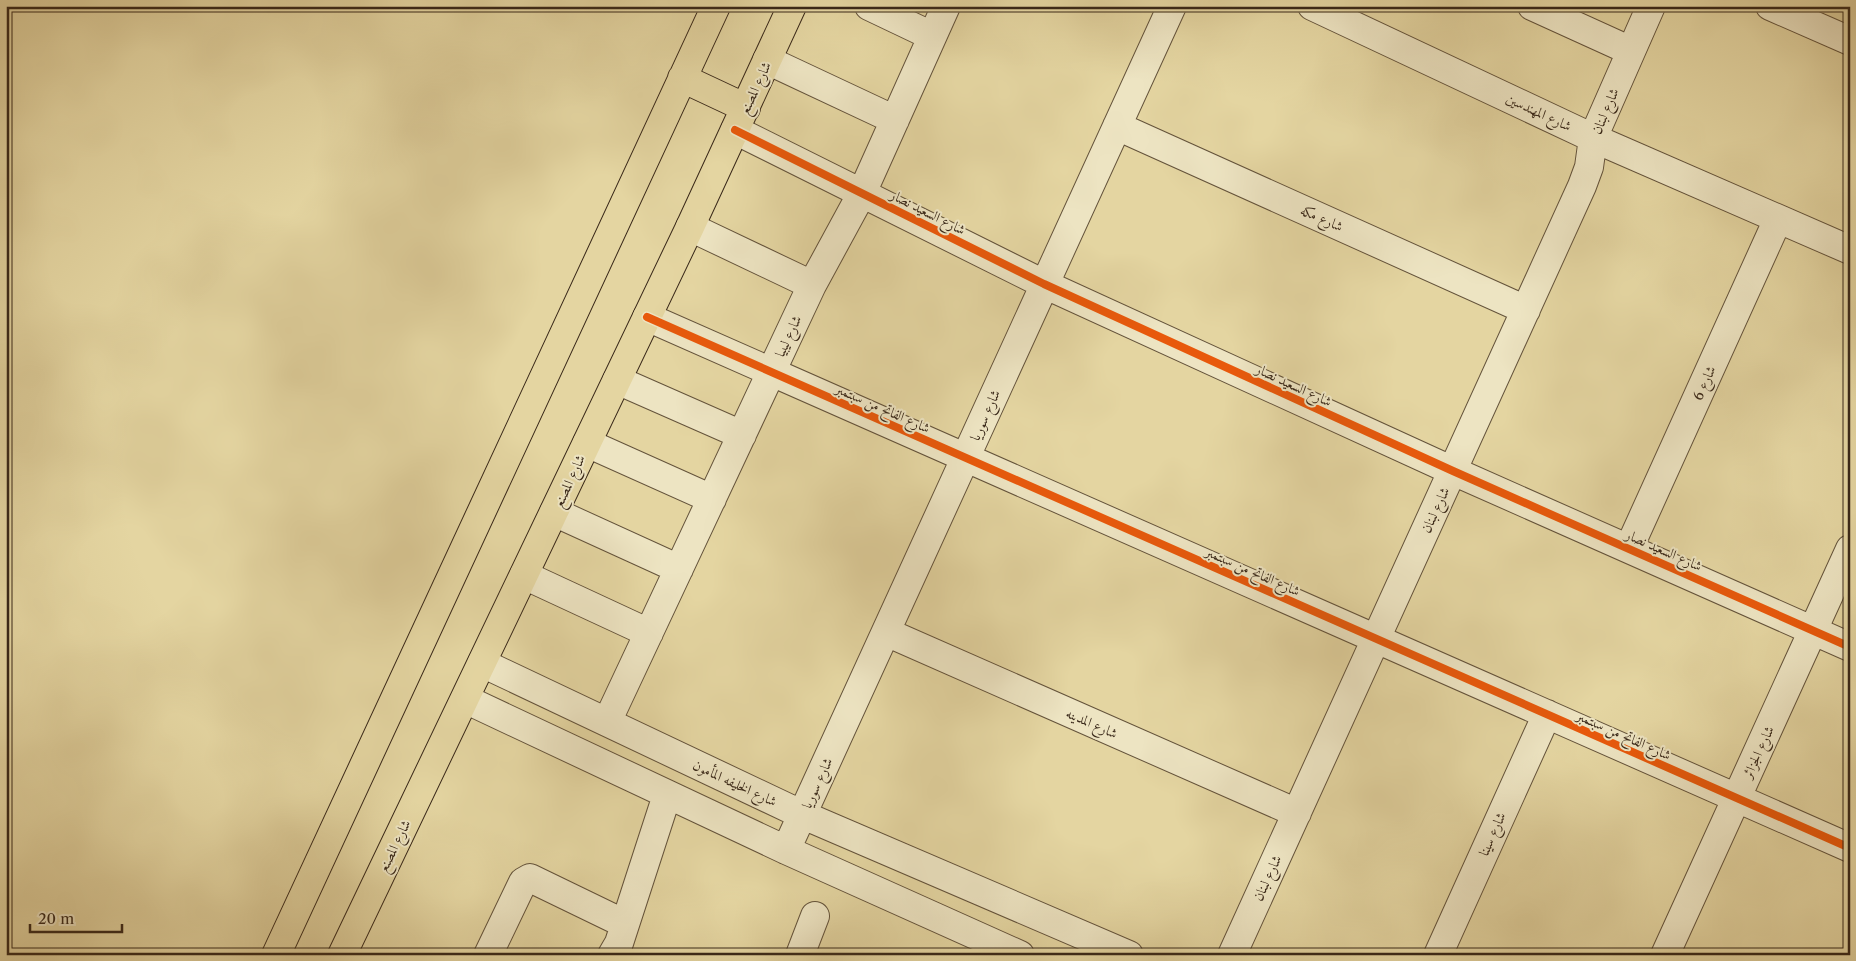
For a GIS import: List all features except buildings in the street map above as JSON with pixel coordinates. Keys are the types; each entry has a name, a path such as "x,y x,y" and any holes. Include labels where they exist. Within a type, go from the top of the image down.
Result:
{"main road":[{"path":"276,955 716,6"},
{"name":"شارع المصنع","path":"348,953 464,699 690,227 792,6"},
{"path":"682,78 740,119"}],"street":[{"path":"869,6 932,36"},
{"name":"شارع ليبيا","path":"607,722 812,285 862,193 946,6"},
{"name":"شارع سوريا","path":"786,850 1172,6"},
{"name":"شارع المهندسين","path":"1312,6 1593,138 1850,250"},
{"path":"1532,6 1631,51"},
{"name":"شارع لبنان","path":"1232,955 1590,167 1593,138 1651,6"},
{"path":"1774,7 1850,41"},
{"path":"767,60 895,120"},
{"name":"شارع السعيد نصار","path":"740,119 862,193 1044,284 1453,471 1850,647"},
{"name":"شارع مكه","path":"1117,126 1526,310"},
{"name":"شارع 6","path":"1630,548 1778,218"},
{"path":"690,227 812,285"},
{"name":"شارع الفاتح من سبتمبر","path":"647,317 1850,848"},
{"path":"617,380 742,435"},
{"path":"587,442 712,499"},
{"path":"554,512 679,568"},
{"name":"شارع الجزائر","path":"1665,955 1850,550"},
{"path":"524,575 649,632"},
{"name":"شارع المدينه","path":"886,632 1297,814"},
{"name":"شارع الخليفه المأمون","path":"482,663 803,815 1129,955"},
{"path":"464,699 786,850 1020,955"},
{"name":"شارع سينا","path":"1438,955 1547,714"},
{"path":"488,955 523,882 530,878 620,944 667,795"},
{"path":"800,955 815,916"}],"cycle path":[{"path":"735,130 1044,284 1453,471 1850,647"},
{"path":"647,317 1850,848"}]}
